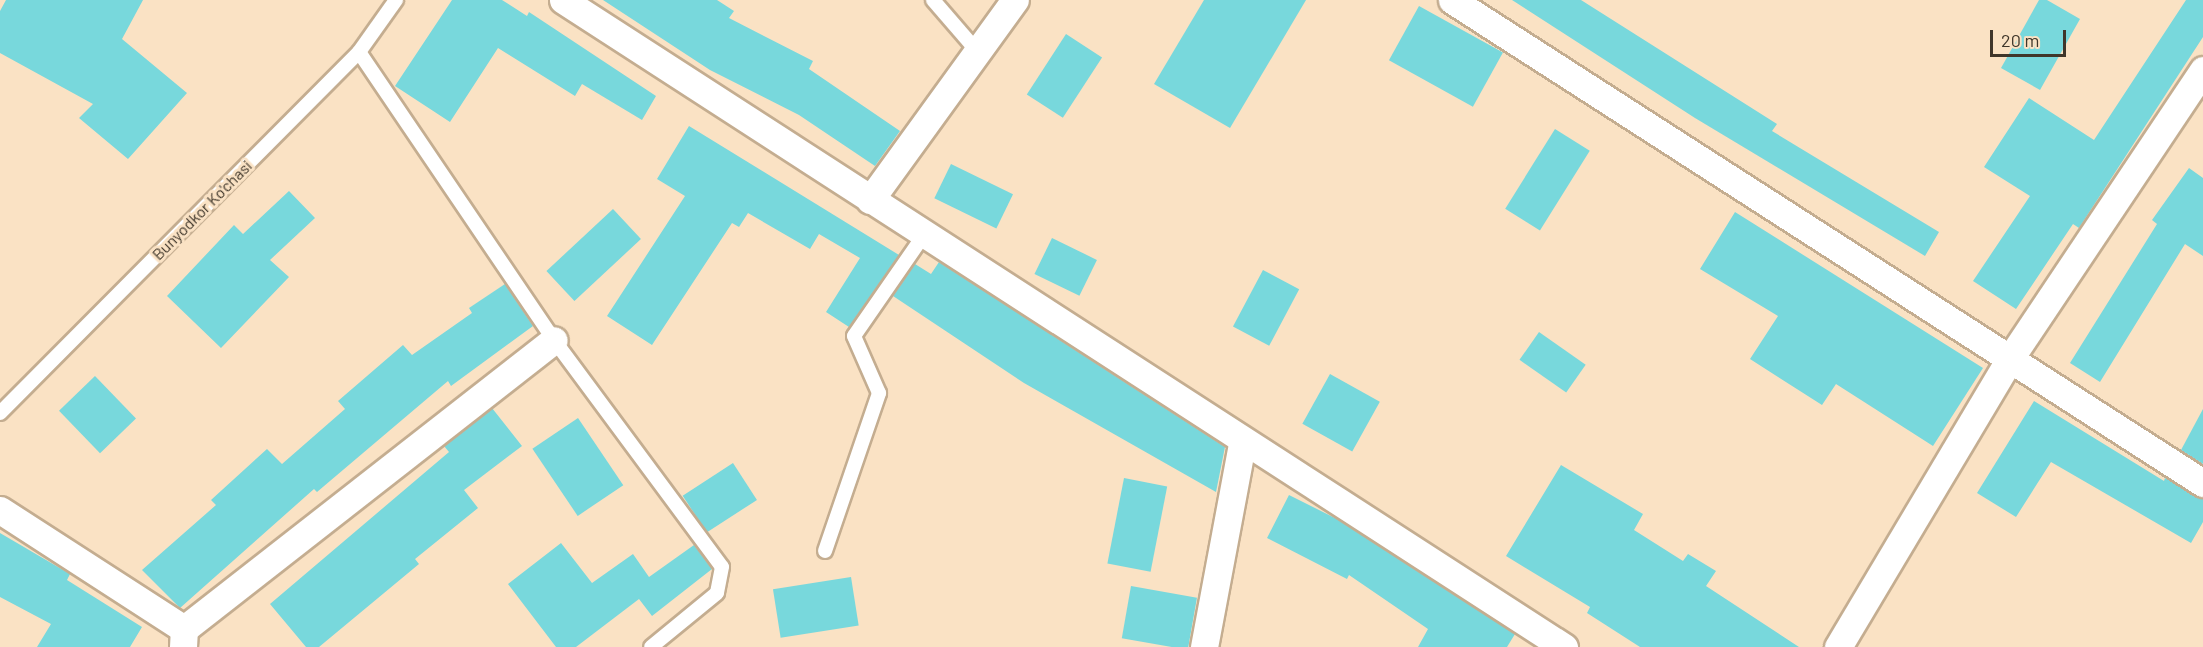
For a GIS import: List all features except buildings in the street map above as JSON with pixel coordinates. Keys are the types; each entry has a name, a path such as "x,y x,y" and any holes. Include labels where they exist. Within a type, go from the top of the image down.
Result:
{"street":[{"path":"563,0 1242,443 1564,647"},
{"path":"870,200 1015,0"},
{"path":"1452,0 2203,483"},
{"path":"1838,647 2009,360 2203,70"},
{"path":"0,510 184,638 554,340"},
{"path":"1204,647 1242,443"}],"lane":[{"name":"Bunyodkor Ko'chasi","path":"0,412 359,52 396,0"},
{"path":"933,0 977,51"},
{"path":"359,52 554,340 722,567 717,593 651,647"},
{"path":"825,550 879,393 854,336 924,235"}]}
